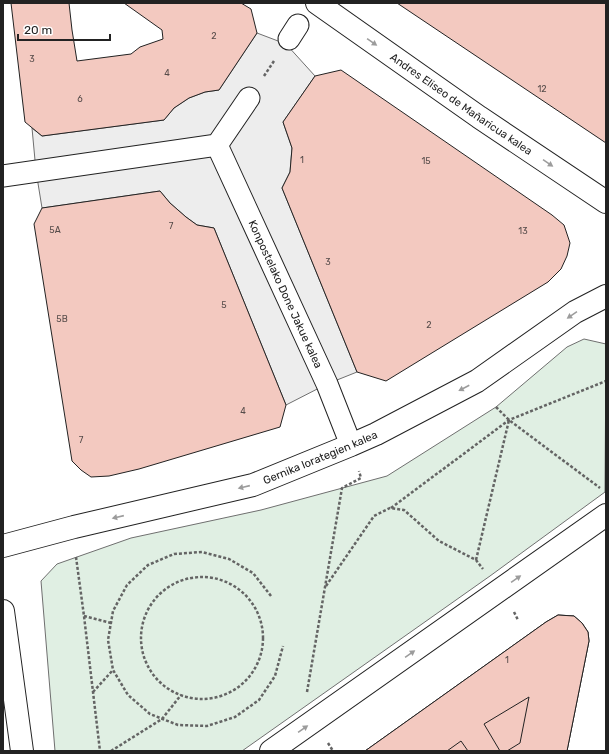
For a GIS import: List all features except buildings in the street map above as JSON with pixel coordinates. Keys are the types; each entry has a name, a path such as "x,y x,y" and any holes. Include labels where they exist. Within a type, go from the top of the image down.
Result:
{"main road":[{"name":"Andres Eliseo de Mañaricua kalea","path":"317,3 342,13 473,113 606,202"},
{"name":"Gernika lorategien kalea","path":"3,546 81,525 253,485 351,445 376,434 477,381 575,312 606,296"},
{"path":"271,751 606,515"},
{"path":"3,611 22,751"}],"street":[{"path":"3,176 217,145 249,98"},
{"name":"Konpostelako Done Jakue kalea","path":"217,145 327,384 351,445"}],"path":[{"path":"249,98 294,32"},
{"path":"324,588 374,516 390,508 509,420 606,381"},
{"path":"496,407 509,420 605,492"},
{"path":"476,560 509,420"},
{"path":"333,751 304,708 342,488 361,478 351,445"},
{"path":"390,508 404,510 439,541 476,560 490,576 518,620"},
{"path":"271,596 253,573 229,559 202,552 174,554 148,565 127,585 113,611 108,640 113,670 128,695 150,714 178,725 207,726 235,717 259,700 274,676 283,646"},
{"path":"76,557 100,751"},
{"path":"197,577 216,578 234,585 249,598 260,615 264,634 262,654 254,672 240,686 222,696 201,700 181,696 163,685 150,669 142,650 142,629 144,622 148,609 161,593 177,582 197,577"},
{"path":"84,616 111,623"},
{"path":"93,692 113,670"},
{"path":"111,751 162,719 181,696"}],"green space":[{"path":"584,339 606,344 605,492 490,576 242,751 55,751 41,581 57,564 131,538 261,510 387,476 496,407 567,347"}],"shaded area":[{"path":"257,33 286,44 315,76 283,122 292,148 290,172 282,188 357,372 327,384 286,405 214,228 197,225 170,203 160,191 42,208 36,171 32,128 42,136 164,120 174,108 189,98 205,92 219,90"}]}
